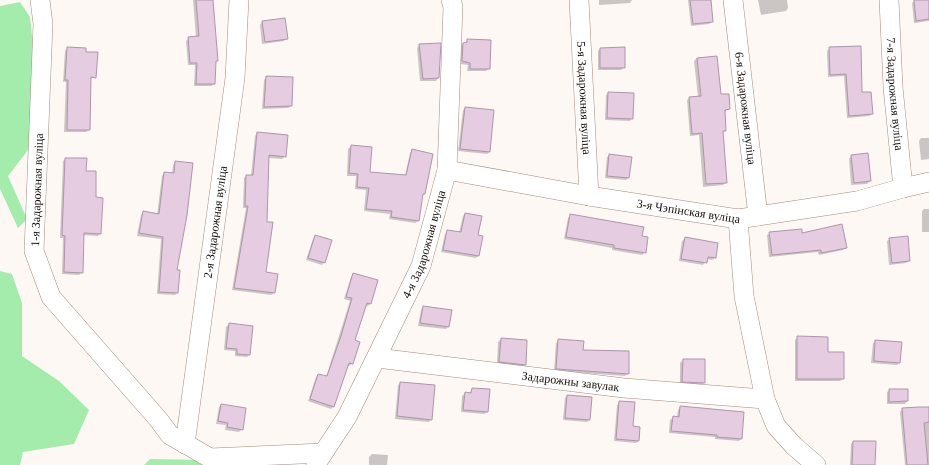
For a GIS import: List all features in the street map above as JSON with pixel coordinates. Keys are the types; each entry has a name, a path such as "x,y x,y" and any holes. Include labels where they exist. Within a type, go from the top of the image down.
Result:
{"street":[{"name":"1-я Задарожная вуліца","path":"40,0 43,24 34,251 51,297 170,435 210,458 319,459"},
{"name":"2-я Задарожная вуліца","path":"185,444 235,78 239,0"},
{"name":"4-я Задарожная вуліца","path":"319,459 347,417 421,266 447,170 453,7 451,0"},
{"name":"5-я Задарожная вуліца","path":"579,0 589,196"},
{"name":"6-я Задарожная вуліца","path":"733,0 758,216"},
{"name":"7-я Задарожная вуліца","path":"889,0 893,87 903,188"},
{"name":"3-я Чэпінская вуліца","path":"447,170 589,196 738,219 857,201 929,182"},
{"path":"738,219 744,296 765,399 776,426 794,446 816,465"},
{"name":"Задарожны завулак","path":"376,358 624,388 765,399"}],"green space":[{"path":"20,2 30,17 34,55 32,145 8,176 27,219 18,228 0,189 0,6"},
{"path":"0,271 12,274 22,303 22,356 59,381 89,410 74,444 23,452 20,465 0,465"},
{"path":"150,459 206,460 212,465 144,465"}],"building":[{"path":"196,0 213,0 218,61 216,61 215,84 196,84 197,63 190,63 188,37 199,36"},
{"path":"690,0 711,0 713,22 693,24"},
{"path":"914,0 929,0 929,19 916,21"},
{"path":"285,18 288,39 265,42 262,21"},
{"path":"467,39 491,40 490,69 470,69 470,63 462,61 463,43 467,42"},
{"path":"441,43 439,78 423,79 419,44"},
{"path":"861,46 862,92 871,92 873,114 849,116 846,74 830,75 829,47"},
{"path":"67,47 86,48 86,52 98,52 96,78 91,77 90,130 67,130 68,80 65,80"},
{"path":"625,47 625,68 600,68 600,48"},
{"path":"717,56 721,94 729,94 730,109 725,110 726,131 723,131 727,183 706,184 702,133 692,134 689,97 701,96 697,58"},
{"path":"266,76 293,77 292,106 264,107"},
{"path":"608,92 634,93 633,119 607,118"},
{"path":"465,107 494,110 490,152 460,149"},
{"path":"257,132 288,135 286,157 269,155 267,222 273,222 266,272 278,274 275,293 234,288 248,206 245,206 246,175 253,175"},
{"path":"351,145 372,147 370,172 406,175 412,149 433,154 425,194 423,194 419,221 391,217 392,211 366,209 369,188 357,187 358,174 349,173"},
{"path":"868,153 871,181 854,183 851,155"},
{"path":"609,154 632,157 629,178 607,176"},
{"path":"65,158 87,158 86,171 96,171 96,197 103,198 101,234 84,233 83,273 64,272 65,236 62,235"},
{"path":"175,161 193,163 187,215 177,270 180,270 178,293 159,292 163,237 139,233 143,211 159,214 164,172 174,173"},
{"path":"465,213 482,216 478,235 483,236 479,256 443,250 447,230 461,232"},
{"path":"570,214 644,227 642,236 648,237 646,253 614,248 614,245 566,237"},
{"path":"842,224 847,248 821,253 821,250 772,255 769,232 802,229 802,233"},
{"path":"315,235 332,240 325,263 308,258"},
{"path":"908,236 910,261 892,263 889,238"},
{"path":"685,237 718,243 716,258 708,257 707,263 681,259"},
{"path":"353,273 378,280 371,304 367,303 355,340 360,342 353,364 349,363 334,407 310,399 318,374 327,376 341,336 352,298 346,297"},
{"path":"423,306 452,310 449,327 420,323"},
{"path":"229,323 253,326 250,355 237,354 237,349 226,348"},
{"path":"797,336 828,337 828,352 844,352 844,379 797,379"},
{"path":"501,338 527,340 526,365 499,362"},
{"path":"558,339 584,341 583,350 629,351 629,374 556,369"},
{"path":"875,340 902,342 900,363 874,361"},
{"path":"683,359 705,359 705,383 682,382"},
{"path":"400,382 435,385 432,420 397,416"},
{"path":"472,388 490,389 488,412 463,410 465,392 471,393"},
{"path":"889,389 908,389 908,401 889,402"},
{"path":"567,395 592,397 590,420 565,418"},
{"path":"619,401 635,402 633,426 640,427 639,441 616,439"},
{"path":"221,404 246,408 243,430 227,427 228,423 218,421"},
{"path":"680,406 744,412 742,439 671,431 673,416 679,417"},
{"path":"929,407 929,422 924,423 928,465 907,465 902,408"},
{"path":"853,441 876,441 875,465 852,465"}]}
